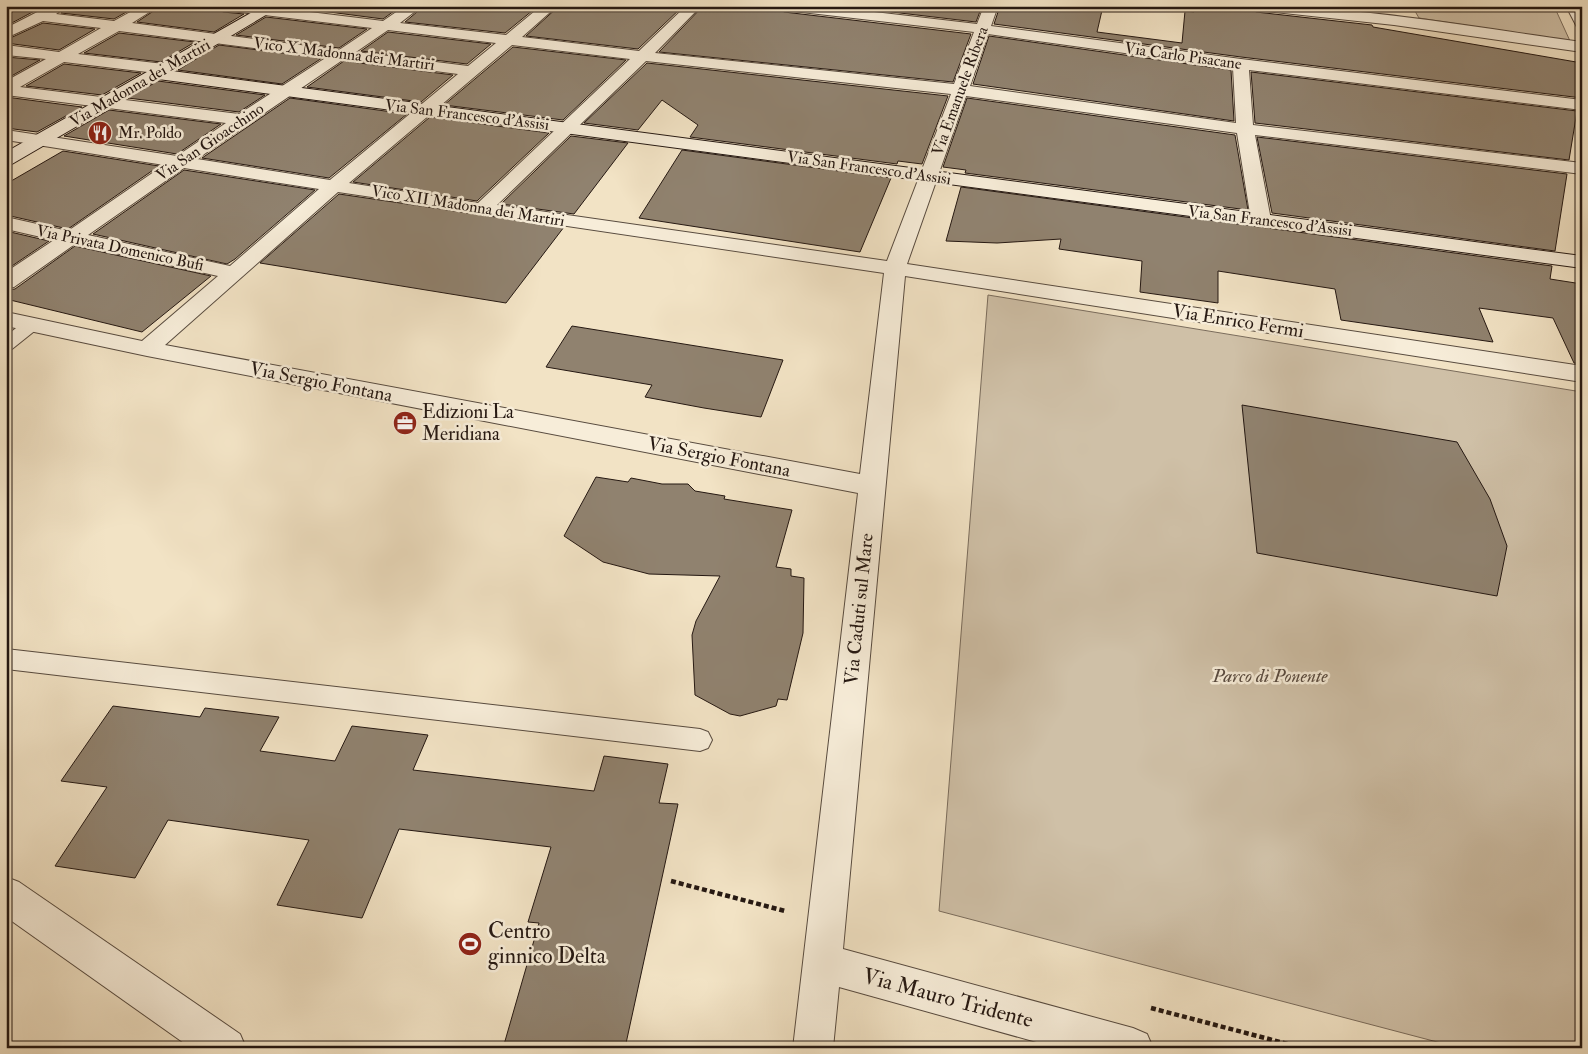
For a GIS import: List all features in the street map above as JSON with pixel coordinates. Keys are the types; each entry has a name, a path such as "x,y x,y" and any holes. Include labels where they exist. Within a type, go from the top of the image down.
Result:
{"street":[{"path":"6,34 60,6"},
{"path":"6,89 152,6"},
{"path":"223,6 270,9 643,56 960,90 1246,130 1582,169"},
{"name":"Via San Gioacchino","path":"6,282 242,120 415,6"},
{"path":"147,349 335,185 550,6"},
{"path":"482,209 564,128 643,56 694,6"},
{"name":"Via Carlo Pisacane","path":"784,6 984,29 1241,64 1582,105"},
{"name":"Via Emanuele Ribera","path":"929,176 984,29 990,6"},
{"path":"1258,6 1394,21 1582,47"},
{"path":"1390,6 1394,21"},
{"path":"1573,6 1582,24"},
{"name":"Via Madonna dei Martiri","path":"6,160 270,9"},
{"name":"Vico X Madonna dei Martiri","path":"39,16 471,70"},
{"name":"Via San Francesco d'Assisi","path":"6,50 285,91 1582,262"},
{"path":"1241,64 1246,130 1261,220"},
{"path":"6,89 242,120"},
{"name":"Vico XII Madonna dei Martiri","path":"6,135 482,209 895,268"},
{"name":"Via Caduti sul Mare","path":"813,1048 895,268 929,176"},
{"name":"Via Privata Domenico Bufi","path":"6,223 234,273"},
{"name":"Via Enrico Fermi","path":"895,268 1582,374"},
{"name":"Via Sergio Fontana","path":"6,318 147,349 872,486"},
{"path":"6,895 226,1048"},
{"name":"Via Mauro Tridente","path":"821,963 1133,1048"}],"lane":[{"path":"6,345 31,324"},
{"path":"6,659 700,740"}],"path":[{"path":"671,880 826,921"}],"green space":[{"path":"1412,6 1554,6 1570,41 1419,18"},
{"name":"Parco di Ponente","path":"988,295 1582,392 1582,1048 1460,1048 939,911"}],"building":[{"path":"23,6 44,6 6,26 6,14"},
{"path":"65,6 137,6 114,19 61,13 65,10"},
{"path":"161,6 214,6 223,12 244,14 214,32 137,22"},
{"path":"283,6 401,6 383,19"},
{"path":"424,6 538,6 505,33 405,22"},
{"path":"559,6 683,6 638,49 526,36"},
{"path":"703,6 775,6 784,12 971,34 953,82 659,52"},
{"path":"841,6 982,6 976,22"},
{"path":"1000,6 1103,6 1097,32 1182,43 1185,11 1194,12 1195,6 1247,6 1256,12 1372,25 1373,27 1582,63 1582,98 1241,57 994,24"},
{"path":"1310,6 1369,6 1370,11 1333,8"},
{"path":"266,17 367,29 339,48 236,35"},
{"path":"43,23 95,29 59,50 6,43 6,40"},
{"path":"388,32 491,44 467,64 361,51"},
{"path":"119,33 195,42 161,62 84,53"},
{"path":"989,36 1231,70 1234,121 973,84"},
{"path":"219,45 322,58 282,84 178,70"},
{"path":"513,47 626,60 563,120 444,105"},
{"path":"6,57 40,60 6,79"},
{"path":"344,61 453,75 421,102 307,87"},
{"path":"647,63 948,96 922,164 898,161 897,164 690,137 698,125 662,100 638,130 584,123"},
{"path":"64,64 141,73 102,95 26,86"},
{"path":"1251,72 1577,111 1569,160 1255,123"},
{"path":"158,81 265,95 239,112 128,98"},
{"path":"6,97 82,107 37,132 6,128"},
{"path":"290,98 407,114 329,178 202,158"},
{"path":"967,98 1235,135 1248,210 965,173 966,170 943,167"},
{"path":"109,110 221,124 177,154 64,136"},
{"path":"430,117 549,133 477,201 353,182"},
{"path":"571,136 628,143 574,214 501,204"},
{"path":"1257,137 1567,174 1555,251 1272,213"},
{"path":"682,150 891,178 860,252 639,218"},
{"path":"63,151 159,166 68,229 6,215 6,184"},
{"path":"184,170 315,190 227,264 93,234"},
{"path":"961,187 1552,266 1550,279 1582,284 1582,364 1574,363 1553,318 1479,308 1493,342 1341,320 1335,289 1218,271 1218,303 1140,292 1142,261 1059,249 1061,239 997,243 946,241"},
{"path":"339,194 564,227 506,303 260,263"},
{"path":"6,231 49,241 6,270"},
{"path":"75,246 211,276 142,332 6,299 6,290 15,289"},
{"path":"572,326 783,360 761,417 704,408 645,397 652,385 546,367"},
{"path":"1242,405 1457,442 1490,499 1507,546 1497,596 1257,553"},
{"path":"596,477 628,482 631,478 662,484 688,484 695,491 725,496 724,499 792,510 776,567 791,569 791,576 804,578 803,633 787,700 778,699 776,706 740,716 730,714 695,695 692,635 696,621 720,576 649,574 603,562 564,536"},
{"path":"113,706 200,717 205,708 279,717 260,751 335,761 352,726 428,735 413,770 594,791 604,756 668,764 659,803 678,804 625,1048 503,1048 539,923 528,922 551,847 399,829 362,918 277,905 309,840 168,820 135,878 55,866 107,787 61,781"}],"place":[{"name":"Mr. Poldo","path":"100,133"},
{"name":"Edizioni La Meridiana","path":"405,423"},
{"name":"Centro ginnico Delta","path":"470,944"}]}
